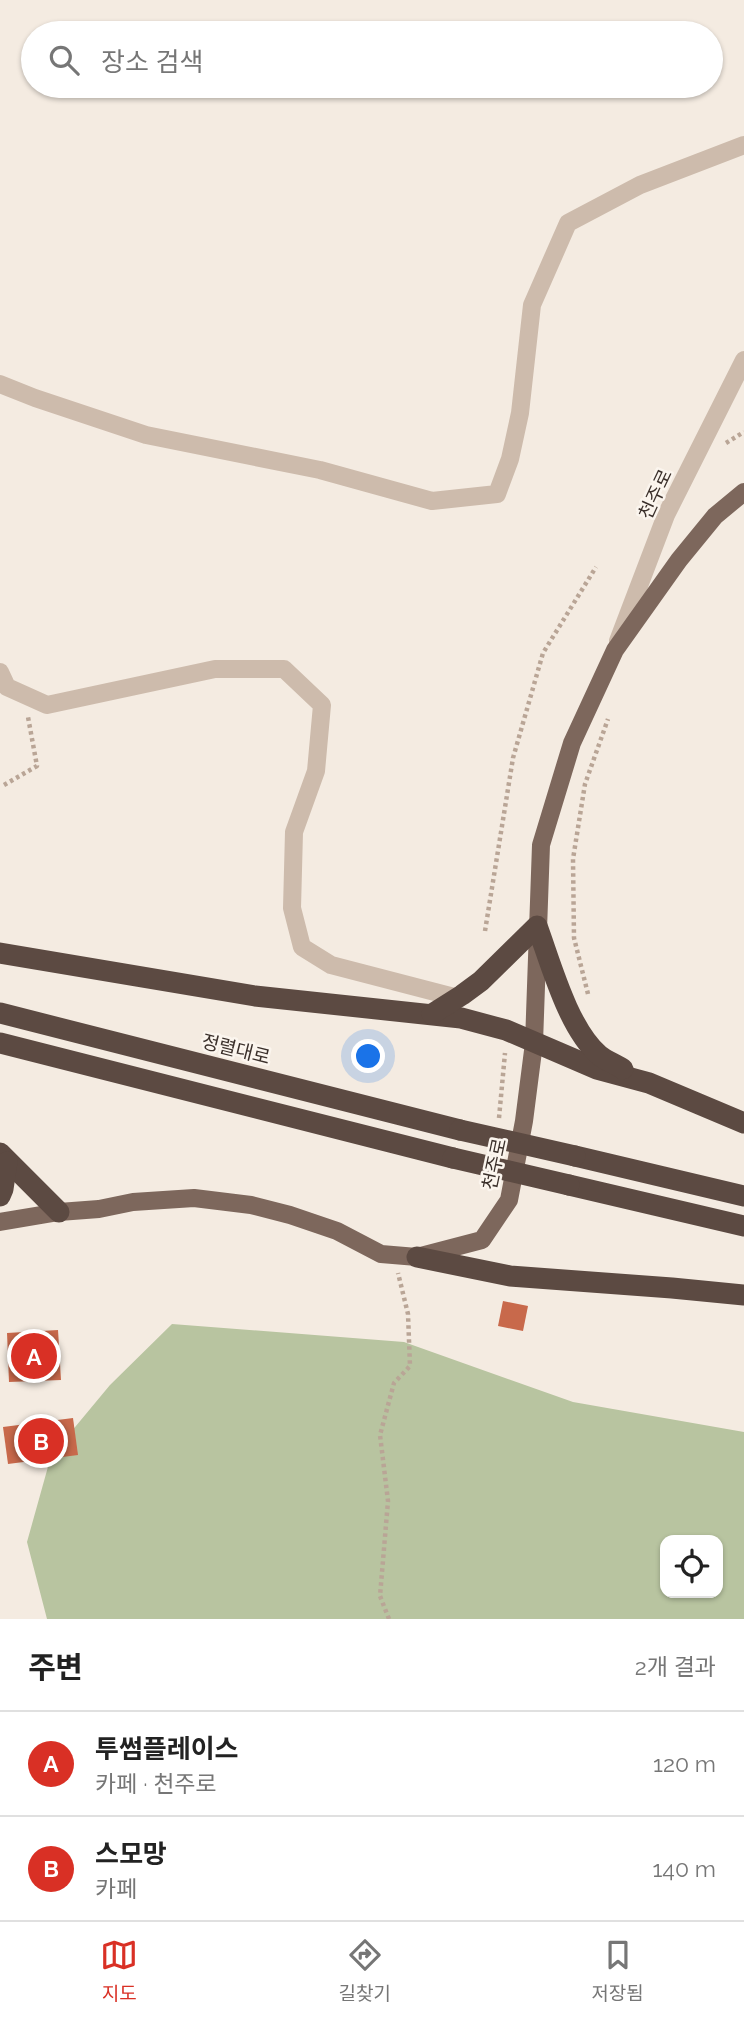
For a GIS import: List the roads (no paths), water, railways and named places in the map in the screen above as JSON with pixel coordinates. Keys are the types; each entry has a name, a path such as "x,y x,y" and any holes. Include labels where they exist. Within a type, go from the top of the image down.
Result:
{"highway":[{"path":"432,1014 481,981 537,926 570,1013 581,1033 599,1055 649,1083 744,1123"},
{"path":"0,953 255,996 461,1018 506,1030 597,1069 649,1083"},
{"name":"정렬대로","path":"0,1013 460,1130 744,1196"},
{"path":"0,1043 453,1158 744,1226"},
{"path":"0,1196 3,1189 3,1157"},
{"path":"3,1157 59,1212"},
{"path":"414,1264 510,1276 744,1295"}],"main road":[{"name":"천주로","path":"0,1222 133,1202 194,1198 251,1205 290,1215 337,1231 381,1254 414,1264 482,1240 509,1200 524,1121 534,1043 541,845 572,743 615,650 679,559 715,516 744,492"}],"street":[{"path":"0,384 146,435 320,470 432,501 497,494 510,459 520,413 532,305 568,223 640,185 744,145"},
{"name":"천주로","path":"615,650 666,515 744,360"},
{"path":"0,672 7,687 47,705 215,669 284,669 322,705 316,771 294,832 292,908 302,947 331,965 458,998"}],"place":[{"name":"투썸플레이스","path":"34,1356"},
{"name":"스모망","path":"41,1441"}]}
